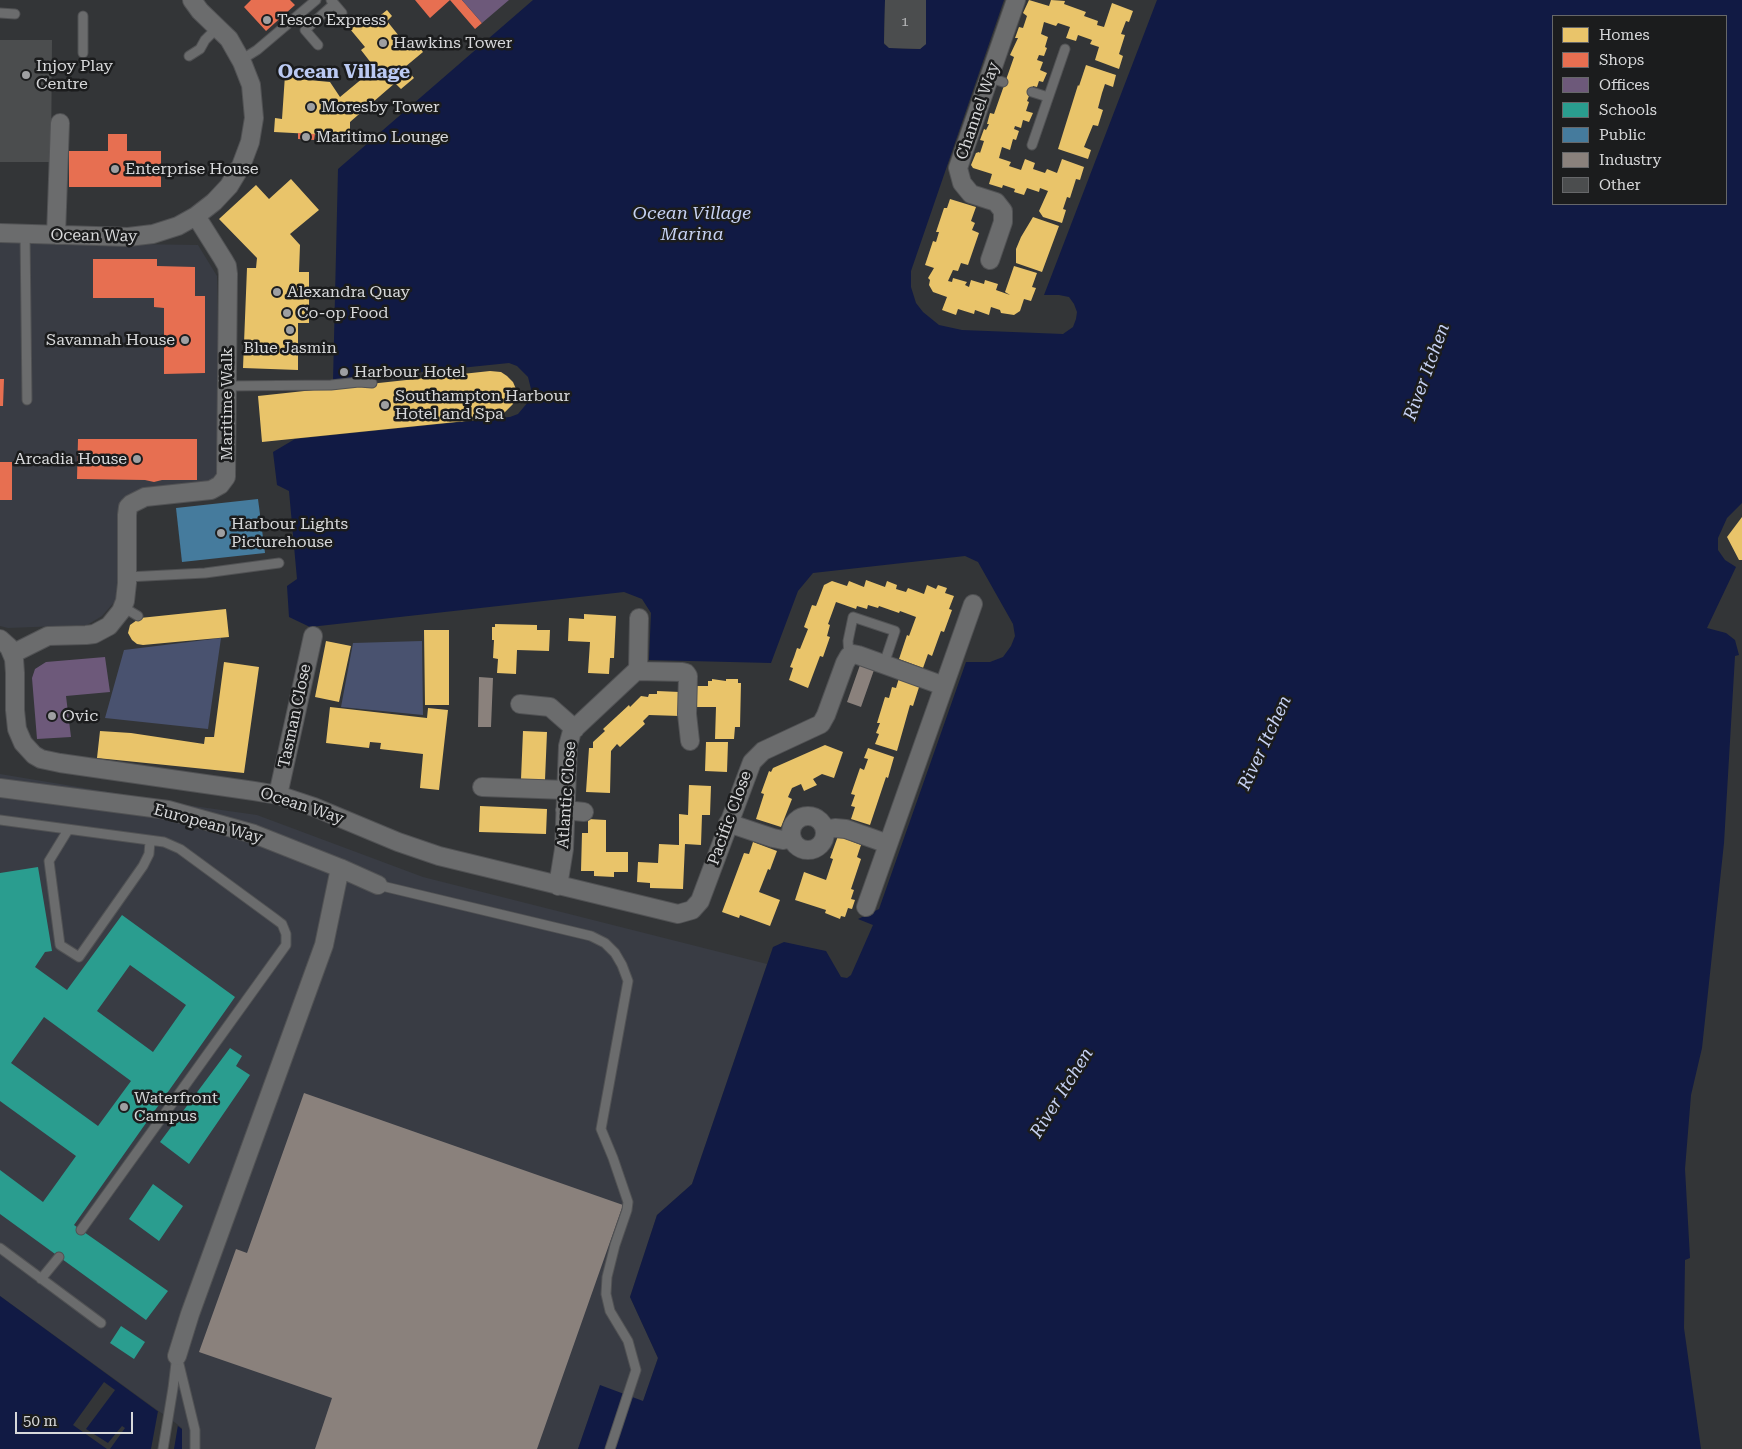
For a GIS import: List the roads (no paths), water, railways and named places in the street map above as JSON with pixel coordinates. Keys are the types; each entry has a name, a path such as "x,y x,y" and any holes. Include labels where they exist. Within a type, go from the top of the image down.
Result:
{"street":[{"name":"Ocean Way","path":"0,233 141,237 166,230 196,216 214,202 229,186 241,166 250,142 254,118 253,94 248,75 229,39 200,11 192,0"},
{"name":"Channel Way","path":"990,260 1003,222 1004,211 996,202 971,194 962,182 958,168 996,80 1016,0"},
{"path":"56,236 60,123"},
{"name":"Maritime Walk","path":"12,654 48,636 94,634 109,626 118,616 131,612 126,594 127,515 131,504 145,497 211,490 224,481 227,470 227,266 196,216"},
{"path":"866,906 973,604"},
{"path":"639,618 638,671 682,672 687,674 687,714 690,741"},
{"name":"Tasman Close","path":"278,796 313,636"},
{"path":"0,639 9,647 12,654"},
{"name":"Ocean Way","path":"12,654 15,665 17,729 23,743 34,755 42,759 278,796 314,807 398,842 439,856 674,913 687,912"},
{"path":"848,656 858,654 944,686"},
{"name":"Pacific Close","path":"687,912 695,908 700,901 748,768 763,751 815,727 823,721 848,656"},
{"name":"Atlantic Close","path":"558,886 564,849 568,740 572,731 638,671"},
{"path":"520,704 550,707 575,729"},
{"path":"482,787 566,790"},
{"name":"European Way","path":"0,788 168,810 254,834 378,885"},
{"path":"565,810 584,812"},
{"path":"804,816 820,820 825,830 825,839 822,844 812,850 802,849 797,846 792,838 794,823 804,816"},
{"path":"728,823 772,838 783,840 792,838"},
{"path":"825,830 835,828 846,829 888,844"},
{"path":"177,1356 190,1314 324,945 340,868"}],"lane":[{"path":"241,60 257,50 316,0"},
{"path":"318,45 305,30 332,2 342,13"},
{"path":"0,13 16,14"},
{"path":"82,16 83,53"},
{"path":"189,56 200,49 218,27"},
{"path":"1032,145 1065,50"},
{"path":"1032,92 1048,97"},
{"path":"25,234 26,400"},
{"path":"227,386 372,383"},
{"path":"127,577 205,573 279,563"},
{"path":"848,656 848,641 853,617 895,631 884,664"},
{"path":"0,820 164,842 180,849 282,924 286,934 286,945 81,1230"},
{"path":"68,830 49,861 60,945 79,957 143,866 149,854 150,840"},
{"path":"378,885 591,936 605,943 616,953 622,965 628,981 601,1130 614,1158 628,1202 607,1277 606,1294 610,1311 628,1341 636,1370 610,1449"},
{"path":"0,1248 101,1323"},
{"path":"41,1279 59,1257"},
{"path":"163,1449 174,1388 177,1356"},
{"path":"177,1356 195,1430 195,1449"}],"water":[{"path":"533,0 885,0 884,44 890,48 920,49 926,44 926,0 1004,0 911,271 911,287 916,303 923,312 939,325 962,330 1063,334 1073,327 1076,319 1077,312 1074,304 1069,297 1044,295 1157,0 1742,0 1742,503 1727,518 1718,538 1718,550 1725,560 1736,567 1707,628 1726,633 1735,640 1739,655 1735,656 1724,843 1702,1048 1691,1095 1685,1169 1690,1258 1685,1260 1684,1328 1701,1449 578,1449 600,1385 643,1401 658,1358 630,1297 657,1215 692,1184 773,947 784,942 826,951 841,977 847,978 851,975 873,925 858,919 879,909 966,662 990,662 1003,657 1015,636 1013,624 978,562 965,556 813,573 798,591 771,663 649,660 651,613 642,599 624,592 310,627 289,617 287,586 297,579 289,491 277,485 273,452 295,439 510,417 518,414 528,402 531,389 528,377 517,366 509,363 333,381 338,169"},
{"path":"0,1296 182,1429 182,1449 0,1449"}],"place":[{"name":"Tesco Express","path":"267,20"},
{"name":"Hawkins Tower","path":"383,43"},
{"name":"Injoy Play Centre","path":"26,75"},
{"name":"Moresby Tower","path":"311,107"},
{"name":"Maritimo Lounge","path":"306,137"},
{"name":"Enterprise House","path":"115,169"},
{"name":"Alexandra Quay","path":"277,292"},
{"name":"Co-op Food","path":"287,313"},
{"name":"Blue Jasmin","path":"290,330"},
{"name":"Savannah House","path":"185,340"},
{"name":"Harbour Hotel","path":"344,372"},
{"name":"Southampton Harbour Hotel and Spa","path":"385,405"},
{"name":"Arcadia House","path":"137,459"},
{"name":"Harbour Lights Picturehouse","path":"221,533"},
{"name":"Ovic","path":"52,716"},
{"name":"Waterfront Campus","path":"124,1107"}],"district":[{"name":"Ocean Village","path":"344,72"}],"water label":[{"name":"Ocean Village Marina","path":"692,224"},
{"name":"River Itchen","path":"1427,372"},
{"name":"River Itchen","path":"1265,743"},
{"name":"River Itchen","path":"1062,1093"}]}
